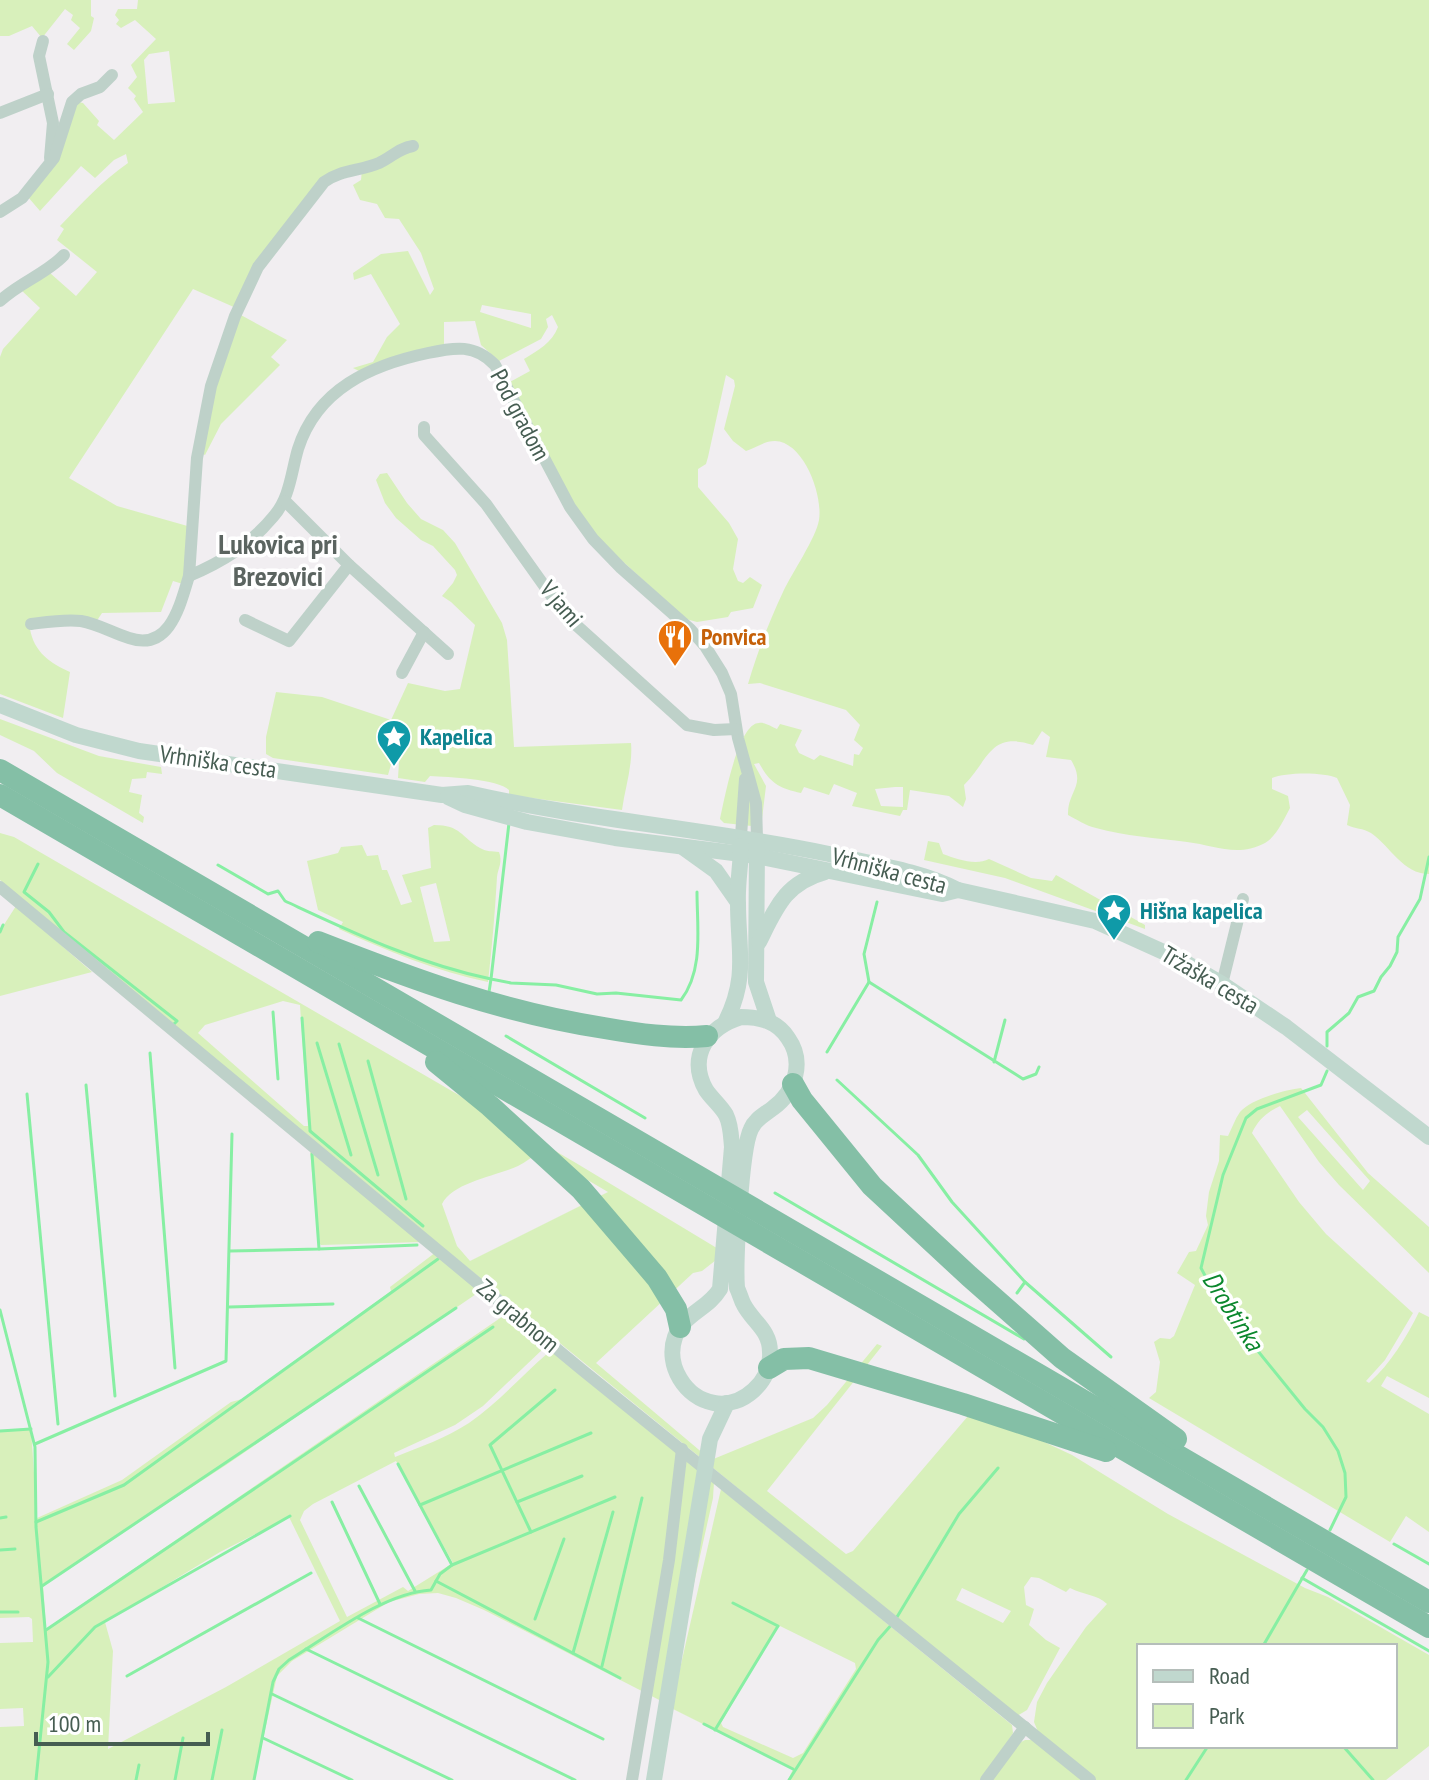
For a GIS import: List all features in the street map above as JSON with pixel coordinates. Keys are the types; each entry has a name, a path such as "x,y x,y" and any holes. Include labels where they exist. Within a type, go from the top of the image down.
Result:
{"highway":[{"path":"0,770 1429,1602"},
{"path":"0,795 1429,1627"},
{"path":"255,918 411,978 497,1007 630,1033 683,1038 707,1036"},
{"path":"365,1007 490,1106 581,1189 657,1278 676,1309 677,1333"},
{"path":"793,1084 802,1100 872,1186 1062,1358 1291,1521"},
{"path":"769,1368 784,1359 809,1358 1046,1430 1167,1474"}],"main road":[{"name":"Vrhniška cesta","path":"0,705 76,735 139,751 442,795 465,805 482,802 683,848 749,846 829,871 942,894 958,890"},
{"name":"Vrhniška cesta","path":"528,813 868,863 941,882 958,890"},
{"path":"726,1021 741,981 737,901 749,846"},
{"path":"749,846 756,982 769,1021"},
{"path":"683,848 716,871 737,901"},
{"path":"756,947 787,892 808,877 829,871"},
{"name":"Tržaška cesta","path":"958,890 1095,921 1179,959 1286,1027 1429,1137"},
{"path":"730,1274 745,1307 761,1324 771,1353 769,1368 761,1383 749,1394 727,1403 715,1403 689,1391 679,1378 674,1364 677,1333 685,1320 712,1302 730,1274 739,1150 727,1116 707,1091 700,1076 699,1060 707,1036 726,1021 755,1017 769,1021 791,1041 796,1055 793,1084 783,1099 760,1116 739,1150"},
{"path":"703,1399 709,1444"},
{"path":"654,1780 709,1444 727,1403"}],"street":[{"path":"43,41 39,56 53,123 49,165"},
{"path":"0,212 22,198 49,165 58,150 72,102 81,94 100,87 112,75"},
{"path":"0,113 48,94"},
{"path":"31,624 82,621 131,639 153,640 167,631 174,620 189,576 197,458 211,386 235,316 258,267 324,182 335,175 379,163 403,147 413,146"},
{"path":"0,301 15,286 53,267 64,255"},
{"name":"Pod gradom","path":"189,576 219,564 241,548 274,516 285,501 299,447 309,424 325,401 344,384 387,363 417,355 463,348 478,351 495,365 570,507 593,539 690,629 714,658 731,694 736,729 756,803 749,846"},
{"name":"V jami","path":"424,427 424,435 486,504 565,615 687,725 714,730 736,729"},
{"path":"285,501 349,565 448,654"},
{"path":"245,620 289,641 349,565"},
{"path":"402,673 424,632"},
{"name":"Za grabnom","path":"0,887 581,1369 1090,1780"},
{"path":"1222,984 1243,899"},
{"path":"632,1780 669,1560 682,1449"},
{"path":"986,1780 1025,1727"}],"green space":[{"path":"0,0 91,0 91,16 94,18 91,31 74,50 67,44 80,28 71,20 73,15 65,9 42,38 32,26 9,36 0,36"},
{"path":"138,0 1429,0 1429,874 1404,865 1371,833 1347,825 1350,805 1337,778 1323,775 1295,774 1272,778 1272,789 1288,796 1290,808 1269,840 1245,850 1129,835 1089,826 1068,815 1077,782 1075,769 1071,760 1046,757 1050,737 1042,731 1033,745 1008,742 992,750 964,785 966,799 963,807 949,796 910,790 907,810 903,810 900,816 852,806 857,793 834,784 829,795 804,787 801,793 793,791 771,780 759,763 754,764 766,786 761,827 724,823 720,819 733,764 751,726 761,723 777,729 780,724 802,730 795,745 799,753 814,760 820,755 853,766 854,754 859,755 863,748 854,740 860,725 846,710 760,683 748,684 778,603 809,546 819,520 818,497 803,460 795,450 775,441 746,451 733,441 724,429 735,386 734,380 726,375 706,464 698,469 698,487 729,523 738,539 733,569 738,581 743,583 750,577 762,585 753,608 731,612 728,617 697,622 686,619 597,538 576,509 508,383 530,371 524,359 544,346 555,333 558,327 552,315 546,319 548,327 541,339 499,361 481,345 475,321 444,322 444,346 361,372 353,368 373,362 387,337 400,324 371,274 354,280 353,273 381,254 408,251 430,295 434,289 421,253 399,219 385,218 377,204 360,200 353,185 361,180 362,170 389,154 326,177 236,308 193,289 69,478 117,506 191,527 183,584 173,581 161,612 102,613 96,622 30,629 35,644 44,656 70,672 63,718 0,694 0,357 3,349 40,308 19,288 50,273 76,296 97,272 57,240 64,229 60,226 128,163 126,154 114,160 95,178 81,166 40,211 28,197 78,102 83,103 99,121 97,125 114,140 143,112 134,99 136,96 128,88 137,77 131,65 156,39 135,20 121,28 116,24 119,20 115,15 118,9 137,9","holes":["169,51 175,102 148,104 144,60 149,54","482,305 531,314 531,328 480,312","903,787 903,807 881,806 875,789"]},
{"path":"239,314 287,340 271,357 280,365 221,424 205,455 201,453 213,388"},
{"path":"387,473 421,519 443,530 455,543 502,623 507,640 514,747 631,743 622,810 509,795 509,790 503,786 472,779 430,776 425,782 398,778 399,762 392,761 388,775 273,758 266,754 266,737 276,692 322,697 391,720 408,683 445,691 460,689 475,625 442,596 457,575 455,570 433,546 421,540 396,518 385,503 376,480 380,474"},
{"path":"0,719 99,756 161,767 162,774 147,772 146,778 132,779 129,792 142,795 139,813 144,817 143,823 57,773 34,751 0,735"},
{"path":"434,825 450,827 480,848 499,852 488,982 431,966 375,945 339,929 343,922 318,910 307,861 338,853 341,847 362,845 367,856 378,855 382,870 387,870 401,905 412,902 402,875 431,868 428,828","holes":["436,883 450,941 434,942 420,887"]},
{"path":"0,833 14,837 576,1163 725,1253 702,1271 693,1273 596,1363 711,1460 813,1418 877,1344 882,1346 767,1491 846,1554 853,1551 974,1409 1072,1455 1168,1514 1305,1588 1328,1597 1429,1655 1429,1746 1386,1780 1096,1780 1039,1734 1034,1722 1037,1702 1047,1683 1086,1627 1107,1604 1094,1596 1070,1588 1066,1592 1031,1577 1024,1587 1026,1605 1034,1609 1029,1625 1060,1648 1027,1710 1017,1716 66,940 0,880","holes":["283,1001 300,1005 308,1126 304,1126 198,1033 205,1025","540,1152 608,1192 470,1261 457,1246 442,1204 465,1185 518,1166","962,1588 1011,1611 1003,1623 956,1600"]},
{"path":"928,841 939,843 943,854 960,860 978,862 989,859 1031,878 1052,881 1056,875 1145,925 1145,929 1005,878 924,860"},
{"path":"16,906 92,972 0,996 0,931"},
{"path":"1301,1088 1368,1173 1429,1227 1429,1273 1339,1185 1280,1106 1263,1117 1254,1128 1252,1133 1299,1202 1326,1234 1413,1313 1385,1360 1366,1381 1369,1383 1391,1359 1419,1312 1429,1317 1429,1398 1387,1376 1381,1386 1429,1414 1429,1532 1406,1516 1390,1542 1149,1398 1156,1392 1160,1362 1154,1342 1174,1336 1195,1285 1177,1273 1189,1252 1196,1251 1208,1225 1209,1192 1219,1161 1220,1135 1228,1136 1245,1107 1269,1096","holes":["1307,1110 1370,1181 1363,1190 1298,1117"]},
{"path":"310,1150 422,1242 321,1245 318,1242"},
{"path":"436,1252 482,1290 226,1465 43,1584 46,1629 509,1312 545,1342 544,1348 483,1406 455,1425 394,1453 395,1457 469,1423 548,1353 557,1352 714,1482 667,1704 484,1610 438,1593 419,1594 389,1602 292,1661 277,1676 254,1780 0,1780 0,1727 24,1726 23,1708 0,1709 0,1643 33,1642 32,1619 0,1618 0,1431 31,1429 37,1518 122,1480 231,1402 242,1399 391,1291 390,1287","holes":["396,1461 453,1563 408,1591 403,1587 347,1617 300,1520 304,1511 313,1504","289,1517 340,1621 226,1687 108,1749 113,1651 105,1622 220,1552"]},
{"path":"721,1489 1012,1725 1013,1733 983,1780 788,1780 793,1769 671,1708","holes":["780,1626 855,1663 856,1669 803,1753 793,1758 723,1727 721,1723"]},
{"path":"1034,1740 1085,1780 992,1780 1017,1744"}],"waterway":[{"path":"509,823 491,979 556,985 597,994 681,1000 696,962 697,892"},
{"name":"Drobtinka","path":"1327,1046 1327,1032 1349,1013 1358,997 1374,991 1390,966 1397,952 1398,937 1420,899 1429,857"},
{"path":"38,864 24,892 49,912 64,932 177,1021 174,1024"},
{"path":"218,865 268,894 278,891 285,901 386,946 437,965 491,979 489,992"},
{"path":"827,1052 869,982 864,954 877,902"},
{"path":"0,932 3,925"},
{"path":"869,982 1023,1079 1036,1074 1039,1067"},
{"path":"273,1012 278,1079"},
{"path":"302,1018 310,1130"},
{"path":"994,1062 1005,1020"},
{"path":"506,1036 645,1118"},
{"path":"317,1043 351,1155"},
{"path":"339,1044 378,1175"},
{"path":"150,1053 175,1368"},
{"path":"368,1061 406,1199"},
{"name":"Drobtinka","path":"1327,1071 1321,1085 1257,1109 1246,1118 1223,1175 1201,1268 1236,1324 1323,1427 1338,1451 1345,1473 1346,1497 1330,1530"},
{"path":"837,1080 918,1155 952,1202 1025,1282 1017,1293"},
{"path":"86,1085 115,1396"},
{"path":"27,1094 58,1424"},
{"path":"310,1131 423,1226"},
{"path":"35,1444 226,1361 232,1134"},
{"path":"230,1251 319,1249 312,1154"},
{"path":"775,1193 1024,1339"},
{"path":"319,1249 417,1245"},
{"path":"36,1522 124,1485 438,1259"},
{"path":"1025,1282 1111,1357"},
{"path":"229,1307 333,1304"},
{"path":"42,1586 456,1308"},
{"path":"0,1310 35,1447 36,1527 48,1662 36,1780"},
{"path":"46,1630 493,1327"},
{"path":"531,1532 490,1445 555,1390"},
{"path":"0,1431 31,1429"},
{"path":"420,1505 591,1433"},
{"path":"398,1464 452,1565"},
{"path":"897,1617 959,1514 998,1468"},
{"path":"517,1502 582,1476"},
{"path":"359,1486 415,1591"},
{"path":"254,1780 273,1682 279,1669 289,1660 376,1607 413,1593 431,1590 440,1574 452,1565 615,1497"},
{"path":"602,1666 642,1498"},
{"path":"332,1502 380,1604"},
{"path":"573,1653 613,1512"},
{"path":"48,1677 95,1627 290,1516"},
{"path":"0,1518 6,1517"},
{"path":"535,1619 564,1539"},
{"path":"1394,1544 1429,1564"},
{"path":"0,1550 15,1549"},
{"name":"Drobtinka","path":"1264,1644 1307,1570"},
{"path":"127,1676 311,1573"},
{"path":"1302,1578 1429,1651"},
{"path":"436,1581 620,1678"},
{"path":"715,1730 778,1626 733,1603"},
{"path":"0,1612 18,1612"},
{"path":"358,1618 603,1739"},
{"path":"789,1780 878,1640 893,1623"},
{"path":"306,1649 575,1780"},
{"path":"272,1694 452,1780"},
{"path":"704,1724 793,1769"},
{"path":"212,1780 222,1730"},
{"path":"175,1780 183,1738"},
{"path":"263,1738 352,1780"},
{"name":"Drobtinka","path":"1186,1780 1207,1748"},
{"path":"1345,1748 1373,1780"},
{"path":"136,1780 139,1765"}],"place":[{"name":"Ponvica","path":"675,668"},
{"name":"Kapelica","path":"394,768"},
{"name":"Hišna kapelica","path":"1114,942"}],"district":[{"name":"Lukovica pri Brezovici","path":"278,560"}]}
